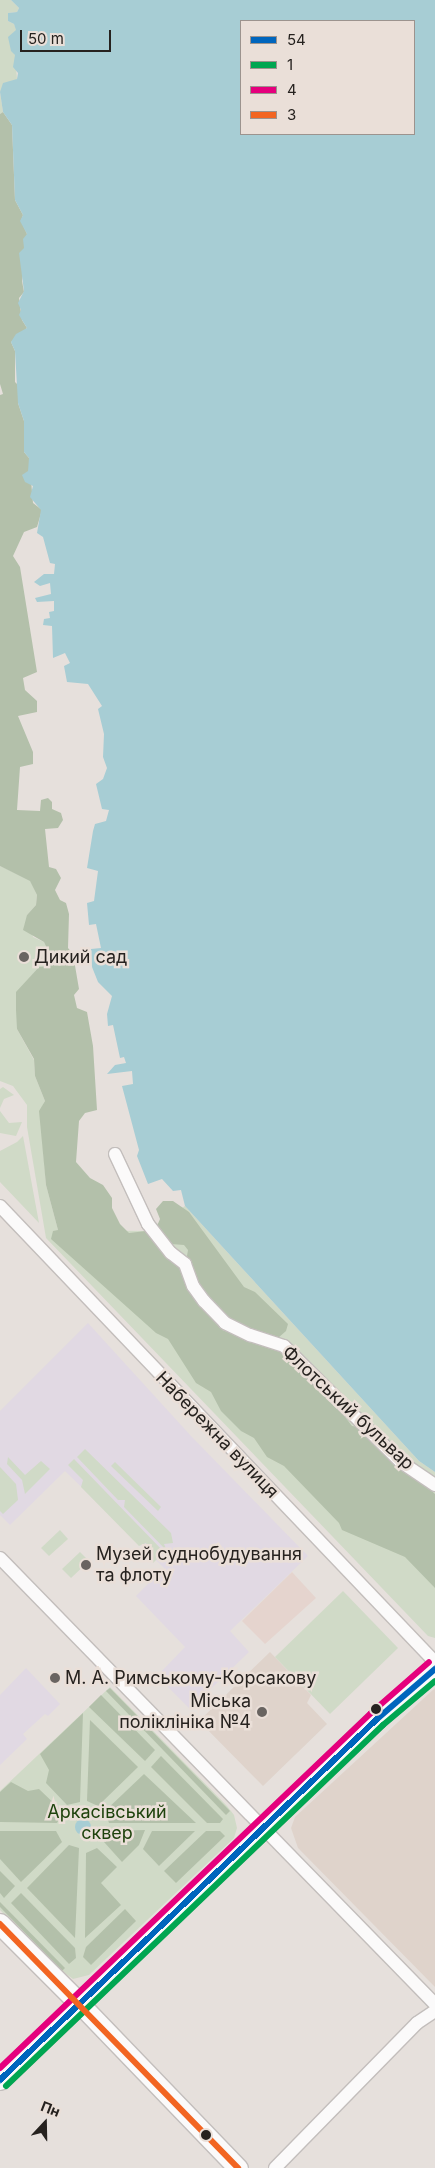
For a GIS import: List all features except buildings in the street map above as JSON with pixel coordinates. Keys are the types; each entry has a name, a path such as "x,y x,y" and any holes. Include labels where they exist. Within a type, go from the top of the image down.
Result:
{"highway":[{"path":"0,2080 263,1827 435,1668"},
{"path":"0,1924 80,2004"}],"main road":[{"path":"80,2004 238,2168"}],"street":[{"name":"Флотський бульвар","path":"115,1154 148,1224 171,1253 185,1264 193,1286 214,1312 225,1322 250,1335 284,1346 400,1462 435,1485"},
{"name":"Набережна вулиця","path":"0,1206 435,1662"},
{"path":"0,1558 435,2004"},
{"path":"275,2168 417,2023 435,2011"}],"shaded area":[{"path":"88,1323 191,1436 308,1556 230,1631 249,1652 190,1709 157,1676 185,1647 136,1596 164,1568 65,1471 10,1525 0,1515 0,1411"},
{"path":"292,1572 316,1598 265,1644 242,1621"},
{"name":"Міська поліклініка №4","path":"270,1652 311,1695 307,1703 327,1724 263,1786 199,1721"},
{"path":"26,1668 60,1704 48,1716 45,1714 23,1734 27,1739 0,1765 0,1695"},
{"path":"435,1688 435,1987 298,1848 291,1828 295,1817"}],"green space":[{"path":"0,0 11,0 19,8 17,12 8,13 8,21 14,24 17,31 13,33 17,79 0,92"},
{"path":"0,92 3,112 0,114"},
{"path":"3,112 12,125 15,200 23,215 21,221 27,234 22,281 24,292 19,298 22,320 27,328 11,342 15,351 15,382 19,386 18,403 24,421 24,452 29,458 33,503 42,510 37,527 24,532 13,556 20,567 37,672 23,678 25,690 37,701 37,712 18,716 33,752 33,764 20,767 17,810 40,811 41,800 48,798 52,802 52,809 61,813 63,820 58,828 45,829 49,867 56,869 61,878 55,890 60,900 66,903 69,914 68,948 73,954 79,989 74,995 77,1008 87,1012 93,1046 97,1110 85,1113 79,1121 76,1162 90,1178 103,1185 112,1198 112,1208 120,1224 129,1233 146,1231 184,1269 218,1318 222,1330 282,1350 319,1385 320,1392 335,1404 352,1426 359,1427 435,1494 435,1588 405,1557 342,1530 339,1523 284,1466 267,1457 254,1438 241,1431 221,1411 211,1392 196,1383 168,1339 156,1333 51,1239 53,1231 58,1230 46,1185 39,1111 45,1101 35,1076 34,1059 17,1029 16,1010 16,992 39,967 47,966 49,953 44,942 23,930 27,915 36,905 37,895 30,881 0,866 0,395 3,394 0,384 0,114"},
{"path":"0,866 30,880 37,895 36,905 27,915 33,937 44,942 49,953 48,966 39,967 17,992 17,1029 34,1060 35,1076 45,1101 40,1111 46,1185 58,1230 146,1231 185,1206 419,1461 435,1472 435,1638 428,1636 46,1238 27,1127 27,1105 13,1086 0,1081"},
{"path":"3,1087 14,1095 4,1099 0,1108 0,1089"},
{"path":"0,1111 9,1123 22,1122 16,1136 0,1133"},
{"path":"23,1136 39,1223 0,1182 0,1151 17,1142"},
{"path":"163,1201 173,1201 189,1212 244,1287 255,1292 288,1324 286,1331 278,1338 236,1325 208,1301 197,1284 187,1256 188,1250 184,1245 171,1244 157,1226 160,1219 156,1209"},
{"path":"85,1449 171,1533 173,1543 164,1544 167,1551 124,1507 125,1500 118,1500 77,1457"},
{"path":"8,1457 25,1475 41,1461 50,1469 25,1494 22,1480 7,1464"},
{"path":"74,1459 164,1552 153,1563 146,1543 139,1546 81,1487 83,1480 68,1465"},
{"path":"115,1462 161,1507 158,1511 111,1466"},
{"path":"0,1467 16,1484 18,1500 3,1514 0,1511"},
{"path":"60,1530 68,1539 49,1556 41,1548"},
{"path":"80,1552 89,1561 71,1578 62,1569"},
{"path":"343,1591 398,1648 330,1714 275,1657"},
{"name":"Аркасівський сквер","path":"110,1687 227,1806 234,1815 237,1828 234,1838 89,1975 73,1979 58,1968 0,1910 0,1791"},
{"path":"110,1688 230,1811 226,1815 106,1691"},
{"path":"101,1695 155,1750 145,1761 89,1707"},
{"path":"83,1713 80,1802 67,1805 46,1783 49,1770 40,1754"},
{"path":"90,1720 138,1767 98,1806 87,1801"},
{"path":"161,1756 223,1819 220,1823 207,1823 151,1767"},
{"path":"144,1774 196,1823 109,1823 105,1811"},
{"path":"11,1782 28,1791 39,1789 63,1812 57,1823 0,1822 0,1792"},
{"path":"145,1830 139,1845 122,1862 104,1842 110,1831"},
{"path":"0,1831 56,1831 62,1842 21,1882 0,1859"},
{"path":"152,1831 195,1831 159,1866 143,1849"},
{"path":"206,1831 220,1831 225,1836 176,1883 164,1871"},
{"path":"69,1845 79,1848 75,1938 27,1888"},
{"path":"97,1848 117,1867 101,1883 121,1905 85,1938 86,1853"},
{"path":"0,1871 15,1886 4,1898 0,1893"},
{"path":"21,1893 75,1948 76,1958 69,1964 11,1903"},
{"path":"0,1902 65,1968 62,1971 0,1907"},
{"path":"125,1909 136,1921 91,1965 83,1957 86,1947"}],"water":[{"path":"11,0 435,0 435,1472 419,1461 185,1206 181,1190 173,1191 162,1179 148,1184 137,1156 139,1150 122,1086 133,1084 132,1071 107,1074 115,1065 126,1063 124,1057 120,1058 113,1025 108,1026 107,1014 112,996 98,982 92,967 91,949 101,948 96,924 89,925 87,903 94,901 98,871 87,868 93,831 95,824 106,821 109,810 102,809 96,784 103,779 107,768 103,757 104,734 98,709 102,706 88,684 67,682 64,666 70,663 65,653 53,658 52,626 43,625 44,619 50,618 49,612 54,611 54,601 37,602 35,598 51,594 50,583 40,586 34,582 44,574 54,574 55,564 50,563 43,537 37,533 41,510 30,497 33,486 25,482 22,475 28,471 29,458 24,452 24,421 18,403 15,351 11,342 16,334 27,328 19,315 21,310 18,303 24,291 19,253 24,248 23,239 27,234 20,221 23,215 15,200 12,125 3,112 0,92 3,83 17,79 18,73 13,67 15,55 11,51 8,37 16,30 14,24 8,21 8,13 17,12 19,8"},
{"path":"83,1819 89,1821 91,1827 89,1833 83,1835 77,1833 75,1827 77,1821"}],"transit line":[{"name":"4","path":"0,2068 371,1713 429,1662"},
{"name":"54","path":"0,2080 377,1719 435,1669"},
{"name":"1","path":"6,2086 383,1725 435,1681"},
{"name":"3","path":"0,1924 238,2168"}],"place":[{"name":"Дикий сад","path":"24,957"},
{"name":"Музей суднобудування та флоту","path":"86,1565"},
{"name":"М. А. Римському-Корсакову","path":"55,1678"},
{"name":"Міська поліклініка №4","path":"262,1712"}]}
